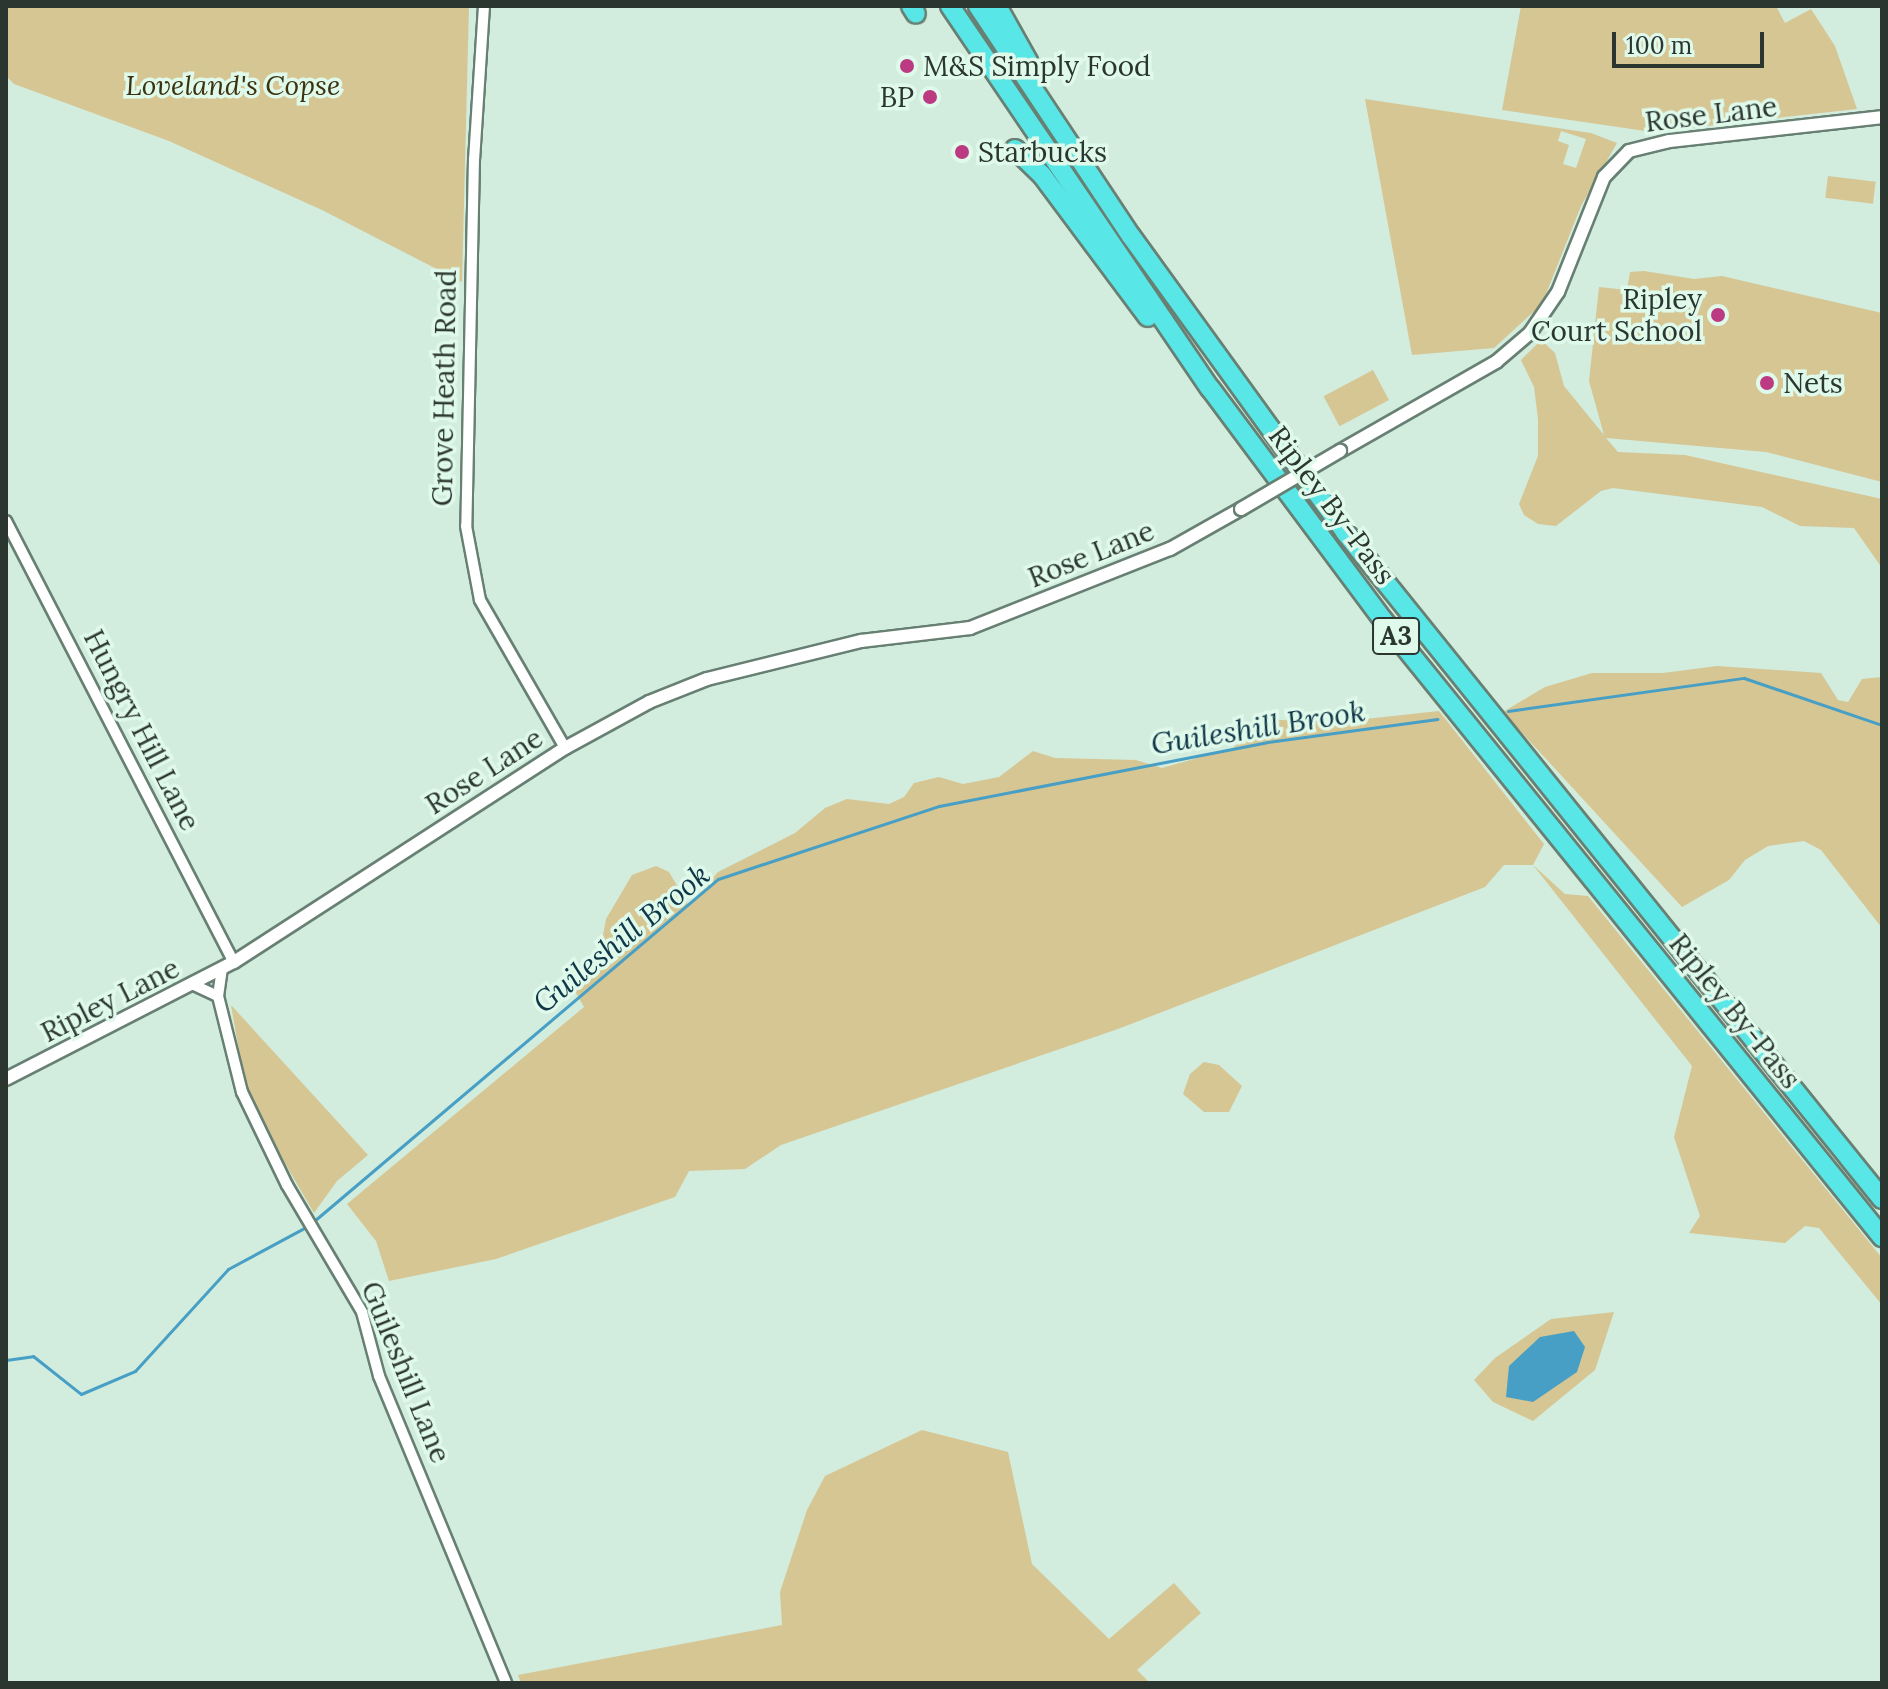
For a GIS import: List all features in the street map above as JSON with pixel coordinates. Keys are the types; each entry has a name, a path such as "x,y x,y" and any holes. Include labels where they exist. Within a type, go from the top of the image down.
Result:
{"highway":[{"name":"Ripley By-Pass","path":"950,6 1210,388 1383,620 1882,1237"},
{"name":"Ripley By-Pass","path":"978,6 1131,236 1345,532 1882,1199"},
{"path":"997,6 1131,236"},
{"path":"1015,149 1042,175 1132,298 1210,388"}],"street":[{"name":"Grove Heath Road","path":"484,6 474,159 466,526 480,600 565,748"},
{"name":"Rose Lane","path":"228,965 565,748 649,702 707,679 861,641 970,628 1170,549 1496,362 1530,333 1558,292 1604,177 1629,151 1669,141 1882,117"},
{"name":"Hungry Hill Lane","path":"6,521 228,965"},
{"name":"Ripley Lane","path":"6,1079 228,965"},
{"name":"Guileshill Lane","path":"228,965 218,996 250,1113 362,1312 379,1376 506,1683"},
{"path":"194,985 218,996"}],"green space":[{"name":"Loveland's Copse","path":"6,6 469,6 462,282 322,210 169,141 14,84 6,76"},
{"path":"1521,6 1776,6 1785,23 1811,9 1835,46 1857,109 1652,132 1502,110"},
{"path":"1365,99 1591,133 1617,143 1581,206 1542,304 1494,348 1412,355","holes":["1561,131 1586,139 1576,168 1563,164 1569,145 1558,141"]},
{"path":"1828,176 1876,182 1873,204 1825,198"},
{"path":"1644,271 1694,279 1722,276 1882,313 1882,482 1766,452 1606,438 1618,452 1685,455 1882,499 1882,568 1854,528 1800,526 1762,507 1613,488 1601,491 1556,526 1538,524 1524,515 1519,504 1538,456 1538,419 1534,387 1521,360 1541,340 1555,353 1564,386 1604,435 1589,381 1599,287 1627,290 1630,272"},
{"path":"1373,370 1389,400 1340,426 1324,396"},
{"path":"1717,666 1821,673 1838,700 1848,702 1862,679 1882,677 1882,928 1821,850 1804,841 1768,846 1745,860 1729,880 1682,907 1503,712 1545,687 1592,673 1663,673"},
{"path":"1439,711 1544,844 1533,865 1504,865 1485,887 1118,1029 781,1145 745,1169 689,1171 675,1197 496,1259 389,1281 376,1241 347,1204 584,1007 572,986 602,941 606,919 632,875 656,866 669,872 689,906 718,872 795,833 825,808 847,799 889,804 904,797 914,783 939,777 963,784 999,777 1033,751 1055,758 1136,760 1162,768 1233,748 1257,725 1277,720 1347,721"},
{"path":"1533,865 1565,894 1588,896 1882,1258 1882,1305 1819,1228 1805,1226 1785,1243 1689,1233 1700,1216 1674,1137 1692,1066"},
{"path":"231,1005 368,1155 337,1181 314,1213 269,1136 244,1079"},
{"path":"1204,1062 1219,1065 1242,1086 1229,1112 1204,1112 1183,1094 1190,1074"},
{"path":"1614,1312 1595,1370 1533,1421 1493,1402 1474,1380 1495,1358 1551,1319"},
{"path":"922,1430 1008,1452 1032,1564 1109,1639 1174,1583 1201,1613 1137,1670 1150,1683 521,1683 518,1675 782,1625 780,1592 807,1510 825,1476"}],"water":[{"path":"1574,1331 1585,1347 1577,1372 1533,1402 1506,1397 1509,1366 1540,1337"}],"waterway":[{"name":"Guileshill Brook","path":"1508,711 1744,678 1882,725"},
{"name":"Guileshill Brook","path":"314,1221 718,879 939,806 1267,742 1437,719"},
{"name":"Guileshill Brook","path":"6,1360 33,1356 81,1394 135,1371 228,1269 308,1226"}],"place":[{"name":"M&S Simply Food","path":"907,66"},
{"name":"BP","path":"930,97"},
{"name":"Starbucks","path":"962,152"},
{"name":"Ripley Court School","path":"1718,315"},
{"name":"Nets","path":"1767,383"}]}
